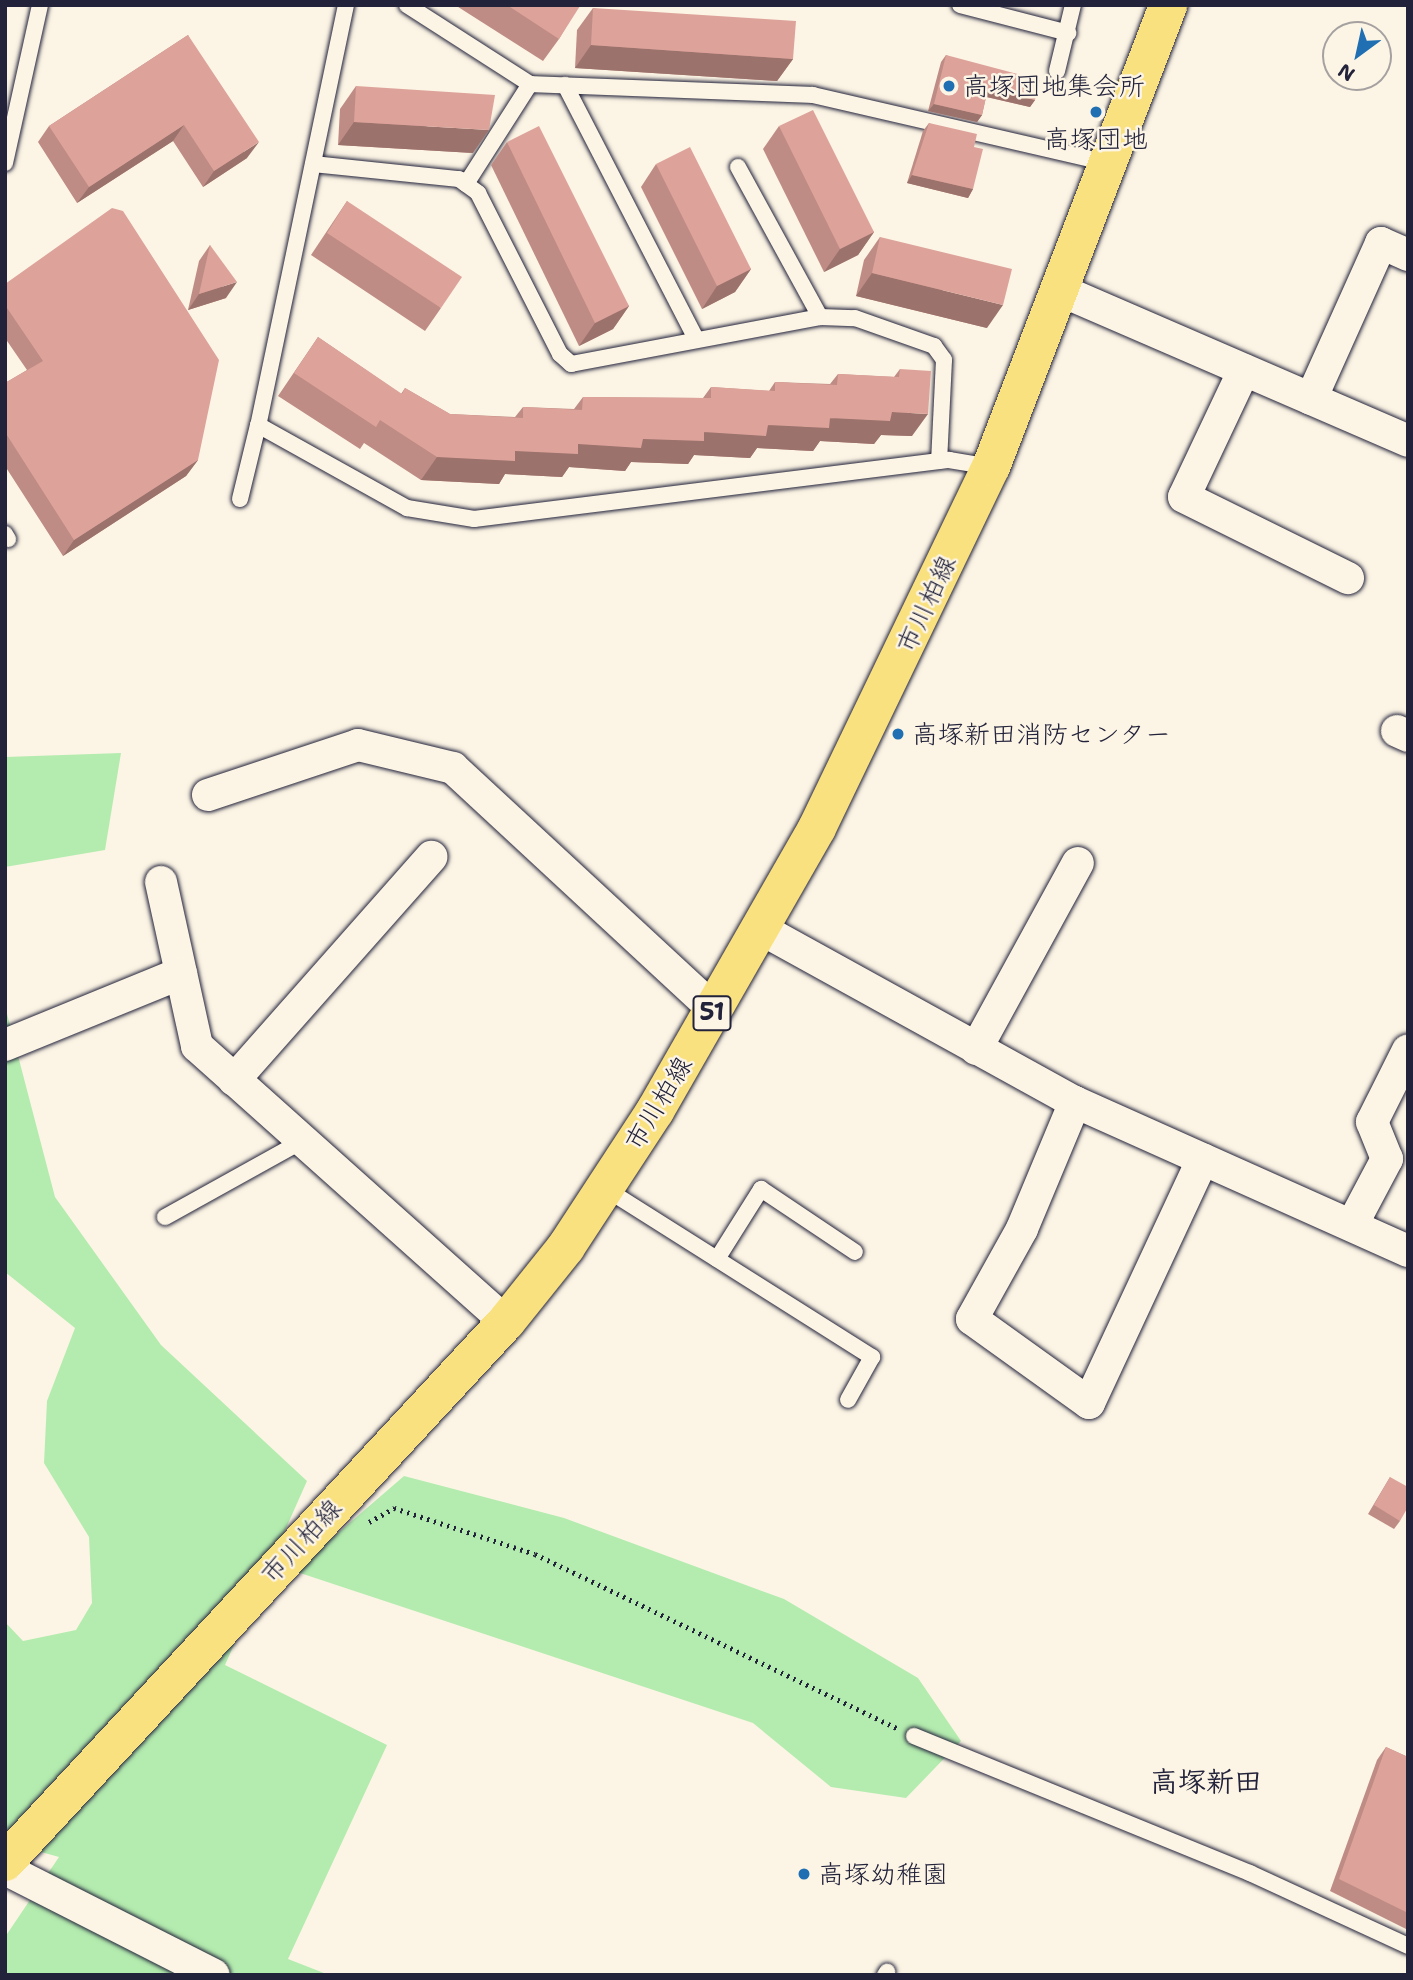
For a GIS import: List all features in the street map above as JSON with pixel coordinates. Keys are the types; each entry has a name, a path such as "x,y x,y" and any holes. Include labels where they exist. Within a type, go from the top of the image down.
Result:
{"main road":[{"name":"市川柏線","path":"5,1862 506,1322 606,1189 761,929 840,780 990,467 1062,291 1107,163 1168,5"}],"street":[{"path":"1311,399 1381,243 1408,254"},
{"path":"1062,291 1408,441"},
{"path":"1244,370 1184,497 1348,578"},
{"path":"208,795 358,745 453,768 714,1010"},
{"path":"234,1080 431,857"},
{"path":"976,1049 1077,863"},
{"path":"161,882 197,1046 506,1322"},
{"path":"761,929 1075,1102 1408,1251"},
{"path":"5,1045 181,972"},
{"path":"1352,1225 1388,1159 1372,1122 1408,1050"},
{"path":"1075,1102 1022,1228 972,1319 1089,1402 1203,1158"},
{"path":"5,1869 214,1975"}],"lane":[{"path":"5,163 40,5"},
{"path":"240,499 346,5"},
{"path":"407,5 530,84 813,95 1107,163"},
{"path":"960,5 1068,33"},
{"path":"1056,71 1068,33 1073,5"},
{"path":"467,184 530,84"},
{"path":"565,85 695,337"},
{"path":"313,164 467,184 478,193 560,354 571,364 586,366 695,337 820,317 855,318 934,346 944,360 939,461"},
{"path":"738,167 820,317"},
{"path":"258,425 407,508 474,519 939,461 990,467"},
{"path":"165,1217 302,1140"},
{"path":"606,1189 872,1357 848,1400"},
{"path":"717,1259 761,1189 855,1252"},
{"path":"914,1736 1250,1873 1408,1946"}],"path":[{"path":"369,1522 394,1508 535,1555 914,1736"}],"green space":[{"path":"121,753 105,850 5,867 5,757"},
{"path":"5,1006 55,1197 161,1345 307,1481 225,1665 387,1745 288,1959 329,1975 5,1975 5,1937 59,1857 5,1842 5,1622 23,1641 76,1630 92,1603 89,1537 44,1463 47,1401 75,1328 5,1272"},
{"path":"404,1476 564,1518 784,1599 918,1678 961,1741 906,1798 831,1787 753,1723 294,1571"}],"building":[{"path":"507,5 579,5 580,6 559,39"},
{"path":"593,8 796,21 793,59 591,45"},
{"path":"188,35 259,142 214,171 184,125 89,187 49,126"},
{"path":"946,55 1040,80 1035,100 988,89 982,115 934,104"},
{"path":"356,86 495,95 489,130 354,122"},
{"path":"813,110 874,232 840,249 779,126"},
{"path":"929,123 977,134 974,147 983,149 973,189 912,175"},
{"path":"539,126 629,306 595,323 507,142"},
{"path":"690,147 751,269 717,286 656,164"},
{"path":"347,201 462,277 441,308 327,233"},
{"path":"112,208 123,211 219,360 198,460 74,540 5,432 5,383 43,361 5,305 5,284"},
{"path":"880,237 1012,269 1003,305 872,273"},
{"path":"210,245 237,282 199,294"},
{"path":"318,337 402,394 405,388 450,414 523,418 523,407 582,410 583,397 711,398 711,387 775,391 775,382 837,385 838,374 899,377 900,369 931,371 928,414 892,412 890,421 830,418 829,428 768,425 766,436 704,432 704,441 643,439 641,448 578,444 578,454 515,451 515,461 437,457 380,420 376,427 294,373"},
{"path":"1390,1477 1408,1487 1408,1507 1400,1521 1374,1505"},
{"path":"1386,1747 1408,1757 1408,1913 1339,1879"}],"place":[{"name":"高塚団地集会所","path":"949,86"},
{"name":"高塚団地","path":"1096,112"},
{"name":"高塚新田消防センター","path":"898,734"},
{"name":"高塚幼稚園","path":"804,1874"}],"district":[{"name":"高塚新田","path":"1206,1781"}]}
